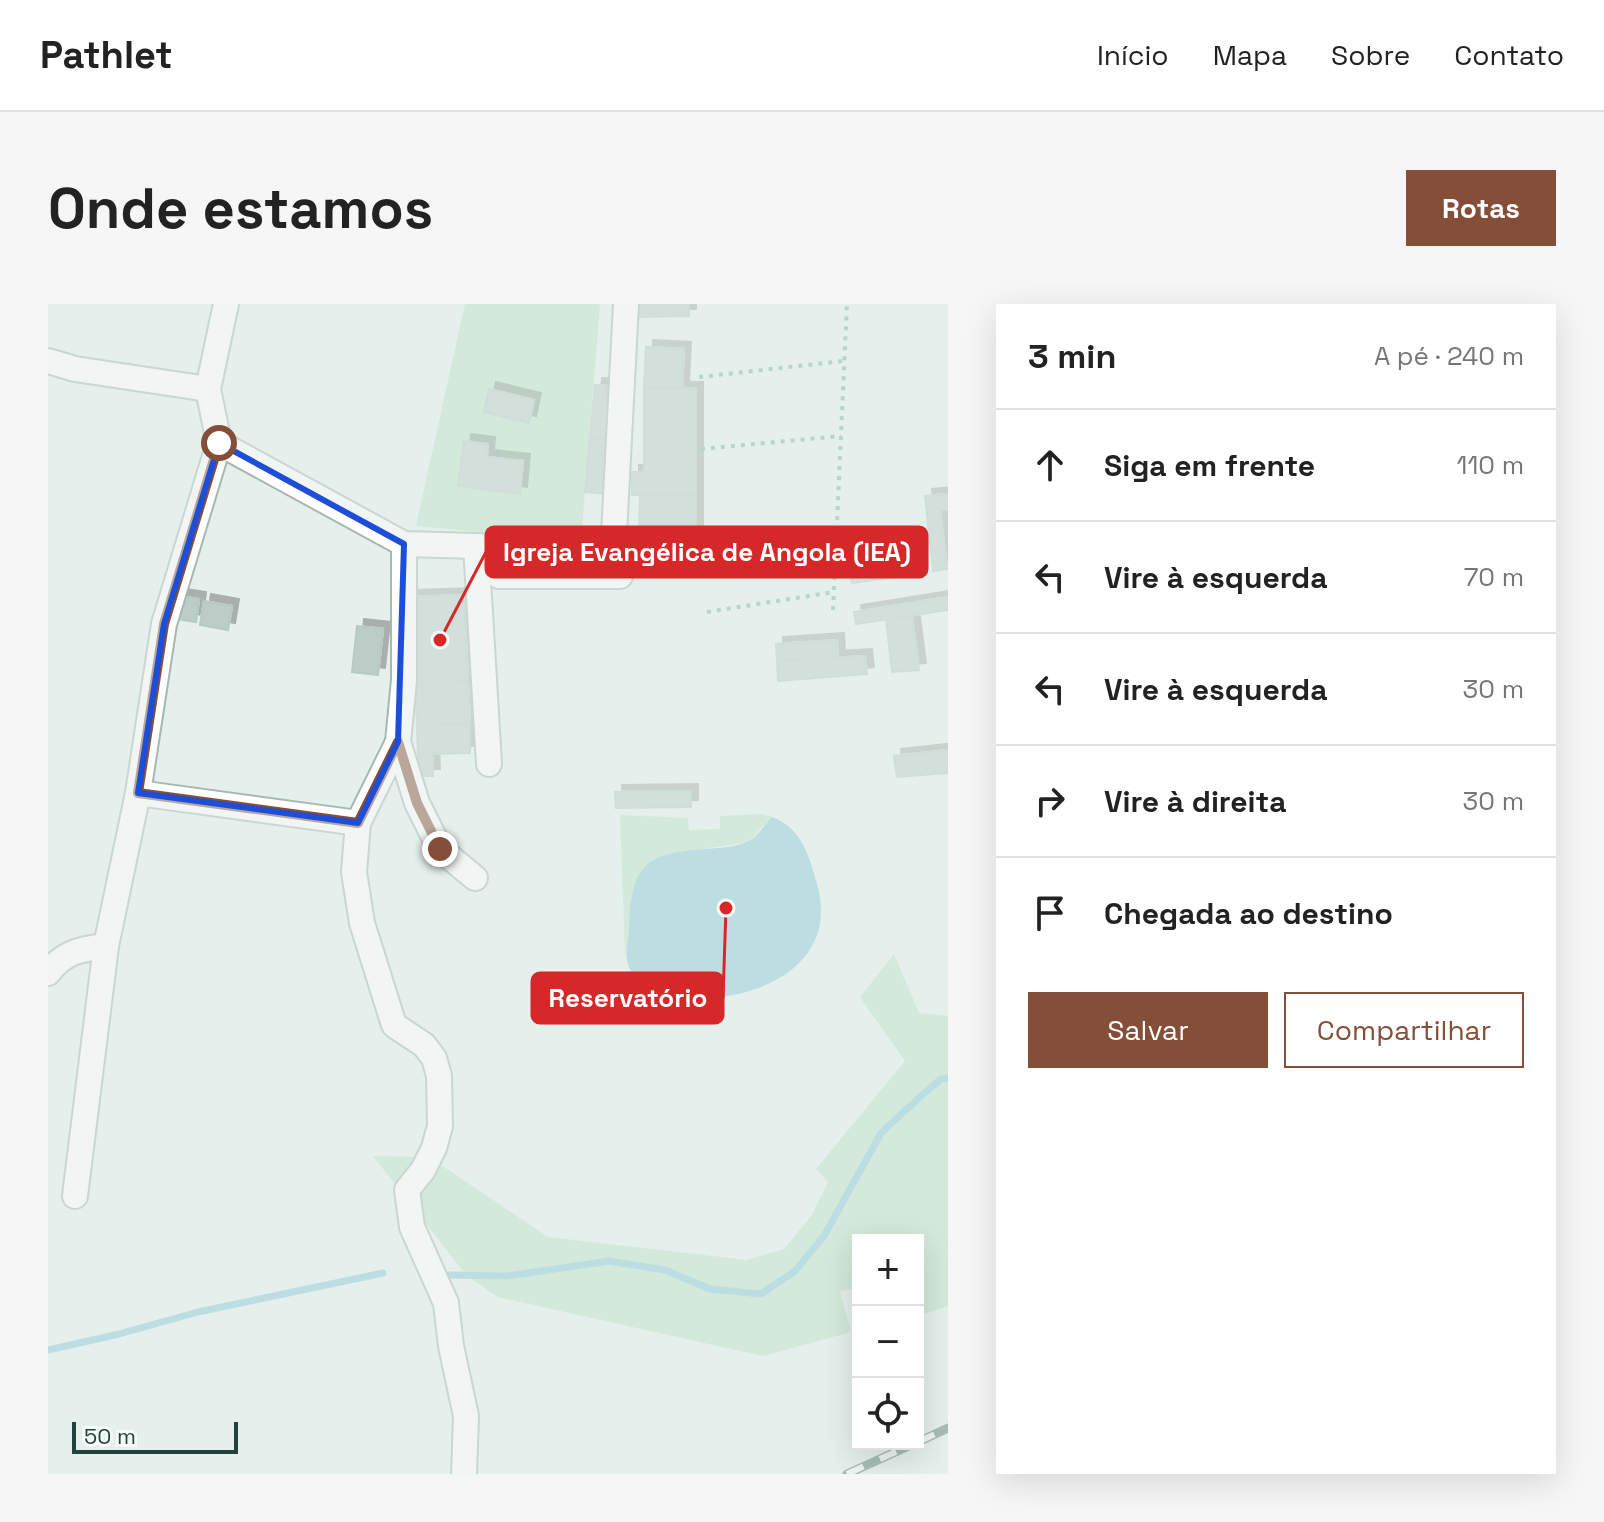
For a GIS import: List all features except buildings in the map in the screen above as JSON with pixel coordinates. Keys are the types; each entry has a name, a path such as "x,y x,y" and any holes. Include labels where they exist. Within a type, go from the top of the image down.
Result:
{"street":[{"path":"75,1196 106,946 138,793 164,624 219,443 208,389 226,304"},
{"path":"219,443 404,544 613,553 626,304"},
{"path":"48,361 75,369 208,389"},
{"path":"404,544 404,680 398,742 358,823 354,872 357,899 394,1025 424,1045 434,1058 439,1076 440,1126 434,1148 423,1170 407,1190 412,1227 446,1303 451,1346 466,1416 464,1474"},
{"path":"476,546 499,576 620,576"},
{"path":"476,546 489,764"},
{"path":"398,742 417,803 440,849 475,878"},
{"path":"138,793 358,823"},
{"path":"48,973 58,960 75,950 106,946"}],"path":[{"path":"833,610 847,304"},
{"path":"699,377 844,361"},
{"path":"701,449 841,436"},
{"path":"707,612 834,592"}],"highlighted area":[{"path":"219,443 404,544 398,742 358,823 138,793 164,624"}],"green space":[{"path":"465,304 600,304 581,542 416,526"},
{"path":"762,814 772,817 748,842 665,855 643,868 635,886 625,954 620,815 688,818 689,830 720,829 720,816"},
{"path":"894,954 919,1013 948,1016 948,1306 924,1314 924,1234 852,1234 852,1289 840,1291 851,1332 763,1356 498,1297 467,1276 373,1156 429,1157 548,1237 747,1260 784,1249 812,1215 828,1182 816,1169 905,1061 860,997"}],"water":[{"path":"772,817 791,828 803,844 817,884 820,924 806,955 780,978 746,992 710,998 675,996 647,986 630,969 626,954 632,897 643,869 652,861 677,852 747,842"}],"waterway":[{"path":"449,1275 507,1276 609,1261 665,1270 710,1289 761,1294 795,1271 824,1236 881,1133 941,1079 948,1078"},
{"path":"48,1350 198,1312 383,1273"}],"railway":[{"path":"924,1439 948,1428"},
{"path":"847,1474 900,1450"}],"place":[{"name":"Igreja Evangélica de Angola (IEA)","path":"440,640"},
{"name":"Reservatório","path":"726,908"}],"route":[{"path":"219,443 164,624 138,793 358,823 398,742 417,803 440,849"}]}
